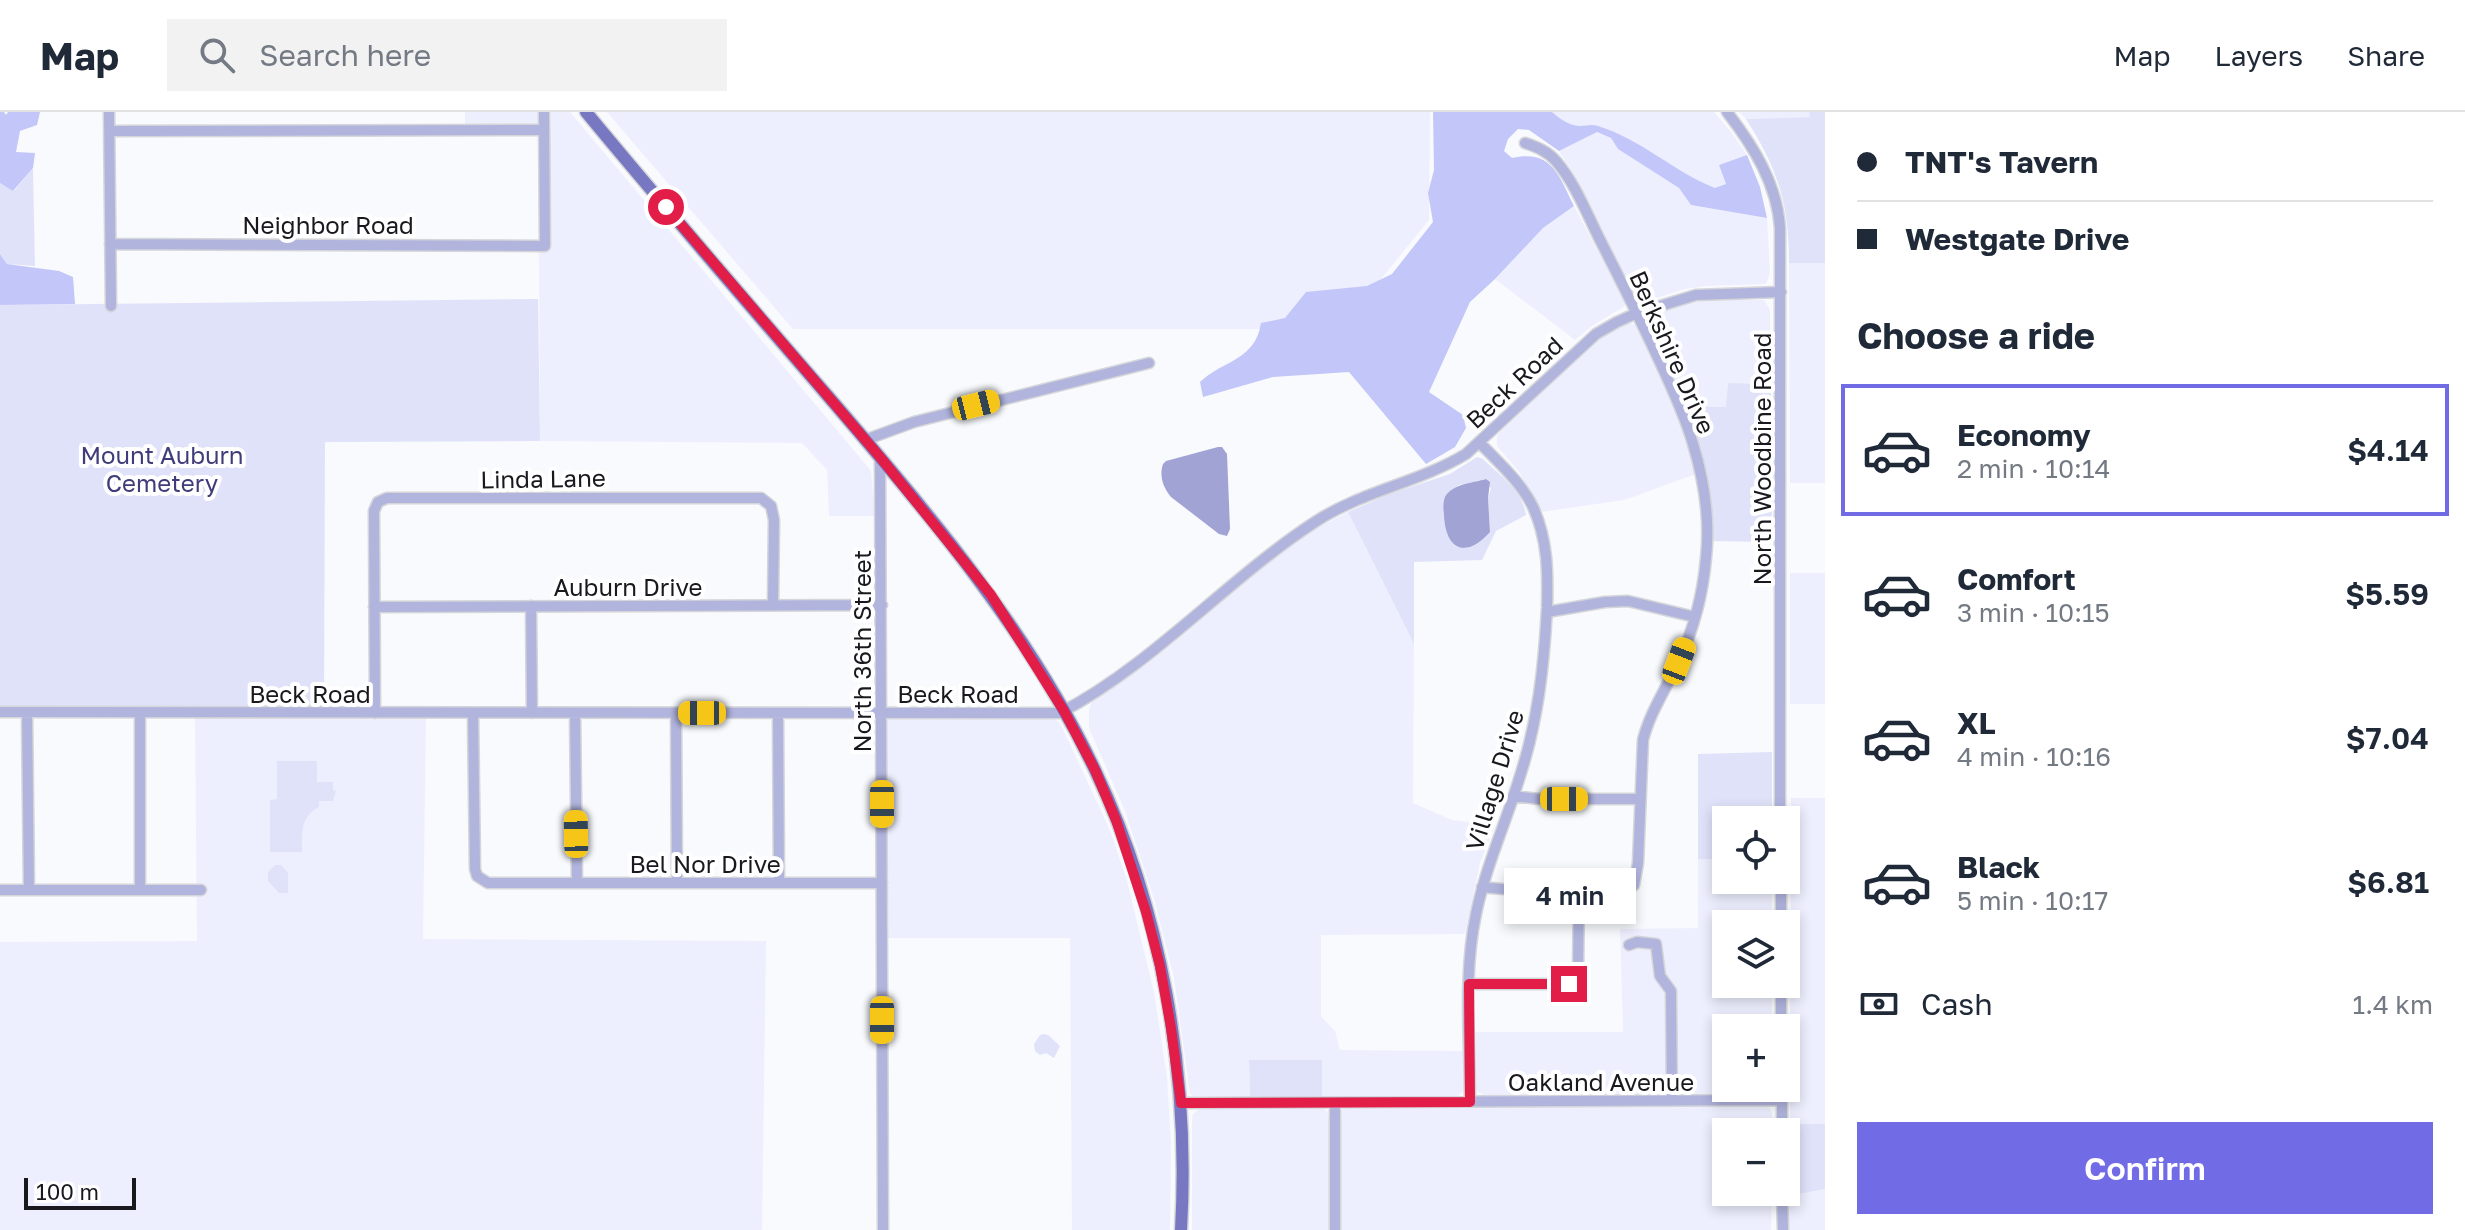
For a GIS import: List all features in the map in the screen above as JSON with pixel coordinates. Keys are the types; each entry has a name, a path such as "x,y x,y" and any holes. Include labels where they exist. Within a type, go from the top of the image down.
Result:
{"main road":[{"path":"586,112 880,457 991,595 1064,711 1095,770 1116,820 1144,904 1167,1005 1181,1103 1181,1230"}],"street":[{"path":"109,112 111,306"},
{"path":"109,131 544,130 544,112"},
{"name":"North Woodbine Road","path":"1727,112 1759,156 1779,211 1780,806"},
{"name":"Neighbor Road","path":"110,244 545,246 544,130"},
{"name":"Berkshire Drive","path":"1525,143 1542,148 1556,161 1574,189 1637,313 1680,404 1694,446 1707,523 1706,557 1695,617 1679,661 1647,722 1643,740 1638,863 1634,885 1618,892 1579,893"},
{"name":"Beck Road","path":"0,712 1064,711 1131,667 1274,549 1315,522 1355,499 1442,469 1466,454 1596,334 1637,313 1696,295 1781,292"},
{"path":"865,440 914,422 1149,363"},
{"name":"Village Drive","path":"1470,1102 1470,949 1482,887 1513,796 1540,694 1548,567 1534,509 1519,485 1479,442"},
{"name":"North 36th Street","path":"880,457 883,1230"},
{"name":"Linda Lane","path":"374,607 374,511 378,502 387,498 761,498 771,506 774,520 773,605"},
{"path":"1547,612 1628,601 1695,617"},
{"name":"Auburn Drive","path":"374,607 882,605"},
{"path":"531,606 532,713"},
{"path":"374,607 375,713"},
{"path":"27,713 29,890"},
{"path":"140,713 140,890"},
{"name":"Bel Nor Drive","path":"473,713 475,869 481,880 488,883 882,883"},
{"path":"575,713 577,883"},
{"path":"676,713 677,882"},
{"path":"778,713 779,882"},
{"path":"1513,796 1640,799"},
{"path":"1469,984 1569,984 1575,982 1578,971 1579,893 1482,887"},
{"path":"0,890 201,890"},
{"path":"1629,945 1656,944 1660,976 1671,991 1672,1101"},
{"name":"Oakland Avenue","path":"1181,1103 1712,1101"},
{"path":"1335,1103 1335,1230"},
{"path":"1782,1206 1783,1230"}],"shaded area":[{"path":"0,112 6,115 8,112 40,112 37,125 20,131 16,152 35,153 33,168 13,191 0,183"},
{"path":"465,112 541,112 541,121 539,125 465,127"},
{"path":"551,112 570,112 867,466 871,471 875,516 829,516 827,470 802,443 540,441 539,251 550,239"},
{"path":"607,112 1430,112 1429,220 1373,289 1288,329 793,329"},
{"path":"1433,112 1552,112 1572,124 1596,125 1614,132 1715,188 1726,184 1719,165 1747,155 1760,187 1767,218 1691,205 1679,188 1618,149 1611,138 1597,132 1559,151 1529,130 1518,129 1508,139 1504,151 1512,158 1526,156 1545,161 1558,175 1574,206 1543,228 1470,302 1429,392 1463,415 1466,428 1455,447 1426,464 1349,372 1273,377 1203,397 1200,382 1245,353 1258,336 1261,323 1285,318 1306,292 1367,286 1392,274 1433,222 1428,193 1434,170"},
{"path":"1552,112 1714,112 1747,155 1719,165 1726,184 1715,189 1595,125 1578,126 1563,122"},
{"path":"1739,112 1809,112 1810,117 1746,119"},
{"path":"1596,132 1611,138 1618,149 1679,188 1691,205 1767,218 1770,273 1766,284 1706,286 1647,301 1635,299 1575,176 1559,151"},
{"path":"1574,206 1625,306 1575,340 1495,279 1543,228"},
{"path":"0,254 7,264 59,271 73,277 75,304 0,305"},
{"path":"1789,263 1825,263 1825,483 1790,483"},
{"path":"1703,300 1764,300 1770,310 1771,384 1728,383 1727,407 1686,407 1647,324 1649,314"},
{"path":"1630,323 1639,330 1674,405 1696,474 1624,500 1541,512 1520,473 1497,446 1497,437 1589,347 1602,336"},
{"path":"1222,447 1227,454 1230,529 1227,536 1219,534 1171,497 1162,477 1166,461"},
{"path":"1486,479 1490,482 1490,532 1472,546 1458,547 1448,536 1445,526 1445,497 1460,486"},
{"path":"1348,512 1414,644 1413,803 1452,820 1495,825 1480,863 1465,934 1321,935 1321,1016 1335,1031 1340,1050 1464,1051 1464,1090 1458,1096 1322,1096 1321,1060 1249,1061 1250,1096 1193,1096 1190,1093 1174,978 1154,899 1125,811 1089,728 1089,710 1091,703 1165,648 1273,557 1302,536"},
{"path":"1790,573 1825,573 1825,704 1790,704"},
{"path":"195,717 426,718 423,939 766,941 762,1230 0,1230 0,942 197,941"},
{"path":"1055,719 1060,723 1110,830 1127,881 1154,992 1167,1077 1171,1144 1170,1230 1072,1230 1070,938 887,938 886,720"},
{"path":"1791,798 1825,798 1825,1124 1800,1124 1800,1118 1790,1118 1790,1102 1800,1102 1800,1014 1790,1014 1790,998 1800,998 1800,910 1791,910 1791,894 1800,894 1800,806 1791,806"},
{"path":"1698,859 1712,859 1712,894 1772,894 1772,910 1712,910 1712,998 1772,998 1772,1014 1712,1014 1712,1094 1484,1095 1478,1092 1475,1032 1623,1032 1620,929 1698,928"},
{"path":"1765,1106 1770,1108 1772,1118 1712,1118 1712,1206 1772,1206 1771,1230 1341,1230 1341,1115 1342,1110"},
{"path":"1198,1110 1327,1111 1329,1230 1192,1230 1192,1120"},
{"path":"1825,1189 1825,1230 1789,1230 1789,1206 1800,1206 1800,1194"}],"green space":[{"path":"1809,112 1825,112 1825,263 1789,263 1787,223 1780,188 1766,154 1746,119 1810,117"},
{"path":"33,168 35,266 7,264 0,254 0,183 14,191"},
{"name":"Mount Auburn Cemetery","path":"538,299 540,441 325,442 324,707 0,706 0,305"},
{"path":"1728,383 1771,384 1772,542 1710,541 1703,461 1686,407 1726,407"},
{"path":"1477,457 1483,459 1515,490 1526,515 1496,531 1482,560 1414,562 1414,644 1348,512 1450,474","holes":["1486,479 1491,489 1488,498 1490,532 1447,494 1459,485"]},
{"path":"1772,752 1772,806 1712,806 1712,859 1698,859 1698,754"},
{"path":"277,761 317,761 317,782 333,782 333,790 336,791 333,801 319,801 319,807 305,821 302,852 270,852 270,800 277,799"},
{"path":"275,865 281,865 288,873 288,893 279,893 268,881 268,872"},
{"path":"1044,1034 1060,1046 1054,1058 1035,1051 1034,1044"},
{"path":"1249,1060 1322,1060 1322,1096 1250,1096"},
{"path":"1800,1124 1825,1124 1825,1189 1800,1194"}],"route":[{"path":"666,207 880,457 991,595 1064,711 1095,770 1133,867 1160,966 1181,1103 1470,1102 1469,984 1569,984"}]}
